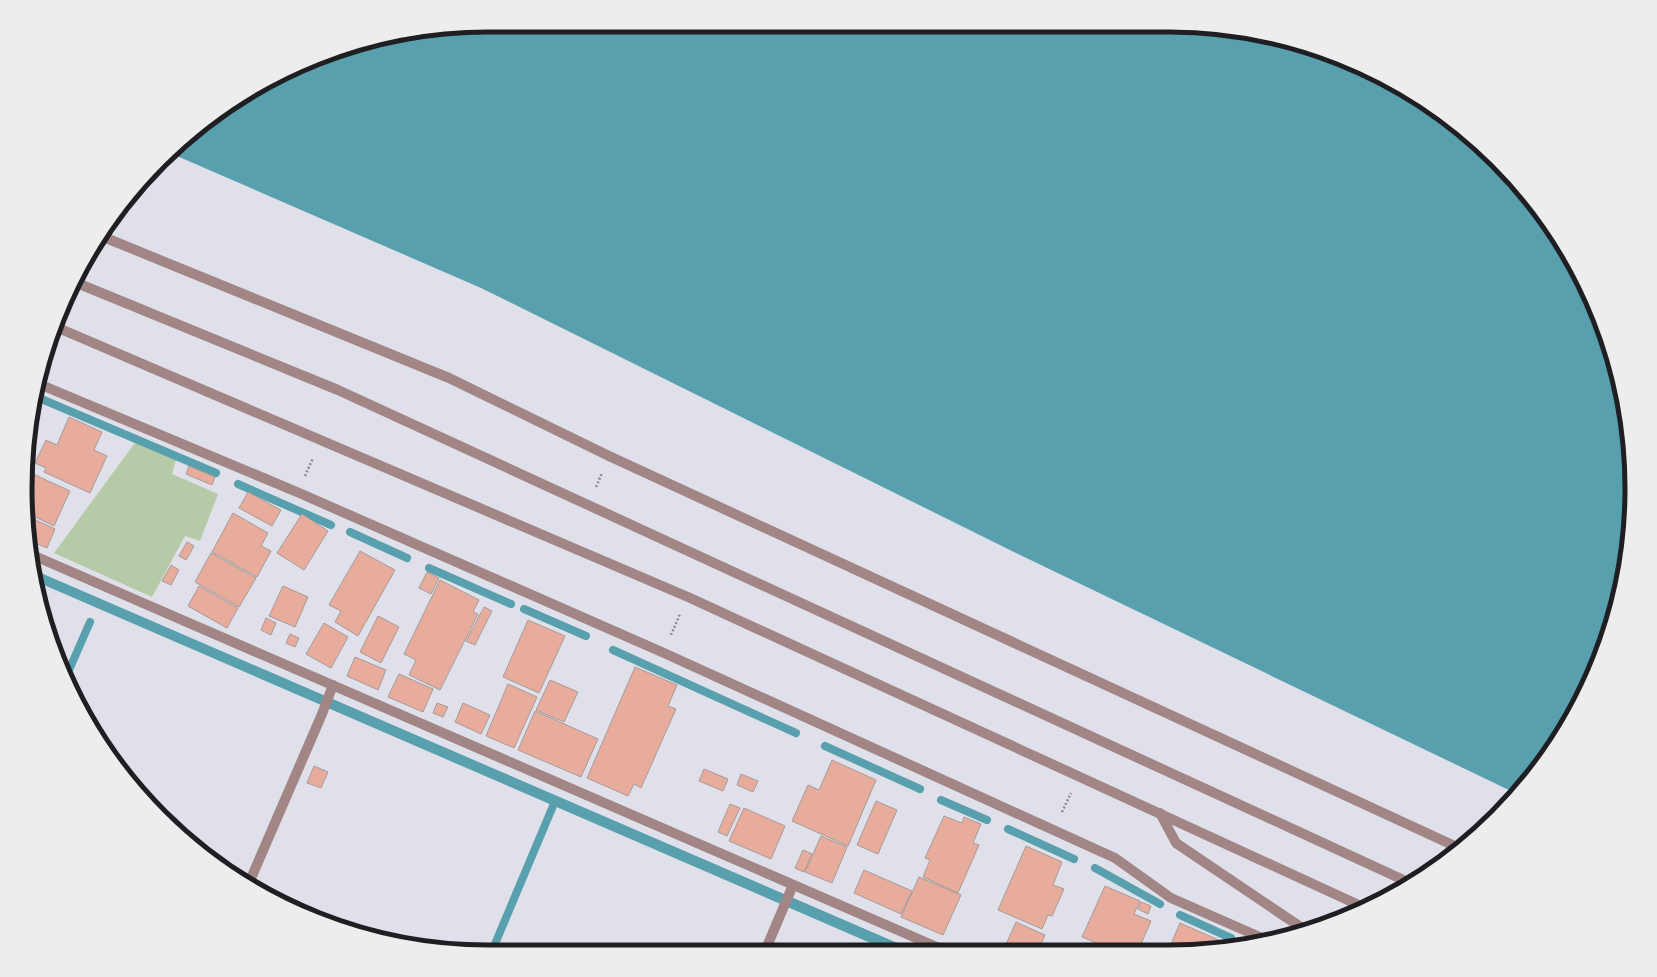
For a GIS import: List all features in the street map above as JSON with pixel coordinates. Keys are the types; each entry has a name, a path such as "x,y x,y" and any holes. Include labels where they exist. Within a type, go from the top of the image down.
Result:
{"street":[{"path":"107,238 449,378 609,456 1453,845"},
{"path":"81,284 338,390 1403,880"},
{"path":"61,329 688,597 1160,812 1357,904"},
{"path":"44,386 297,492 664,653 1115,858 1171,898 1258,936"},
{"path":"38,557 331,689 792,888 931,945"},
{"path":"251,878 322,714 331,689"},
{"path":"1160,812 1176,843 1299,926"},
{"path":"768,945 792,888"}],"path":[{"path":"297,492 321,440"},
{"path":"588,505 609,456"},
{"path":"664,653 688,597"},
{"path":"1053,830 1079,775"}],"green space":[{"path":"137,440 177,456 172,474 218,494 200,541 185,536 152,597 54,553"}],"water":[{"path":"1168,32 1228,36 1258,41 1315,56 1370,79 1397,93 1446,126 1469,145 1512,188 1531,211 1564,260 1578,287 1601,342 1609,370 1616,399 1624,459 1624,518 1621,548 1616,578 1601,635 1578,690 1564,717 1531,766 1510,791 1016,553 481,288 177,156 211,126 235,109 260,93 314,67 342,56 399,41 459,33"},
{"path":"40,573 902,945 875,945 43,584"}],"building":[{"path":"69,417 102,432 94,450 107,456 90,493 44,472 46,468 35,463 46,440 57,445"},
{"path":"189,466 215,477 212,485 186,474"},
{"path":"32,474 70,491 54,526 33,516"},
{"path":"248,492 281,510 272,526 239,508"},
{"path":"233,513 268,533 261,546 271,551 257,577 212,552"},
{"path":"302,514 328,531 304,570 277,553"},
{"path":"33,519 55,529 47,548 36,543"},
{"path":"187,542 194,546 186,560 179,556"},
{"path":"360,551 395,570 358,636 335,622 341,611 329,605"},
{"path":"211,553 256,578 239,607 195,582"},
{"path":"171,565 179,570 171,585 162,581"},
{"path":"427,572 439,578 431,594 419,588"},
{"path":"440,580 479,600 473,612 478,614 440,690 409,675 416,660 404,654"},
{"path":"199,586 238,608 227,628 188,606"},
{"path":"283,586 308,597 295,627 269,616"},
{"path":"484,607 492,611 475,645 466,641"},
{"path":"378,616 399,627 381,663 360,652"},
{"path":"266,618 276,623 271,635 261,630"},
{"path":"528,620 565,636 539,693 503,677"},
{"path":"324,623 348,637 331,668 306,654"},
{"path":"290,634 299,638 295,647 286,643"},
{"path":"355,657 386,670 378,690 347,676"},
{"path":"635,667 677,685 668,706 676,709 641,788 634,784 628,796 587,778"},
{"path":"399,674 433,689 423,712 388,697"},
{"path":"550,680 578,692 564,722 536,710"},
{"path":"508,684 537,697 514,748 486,736"},
{"path":"437,703 448,707 443,717 433,713"},
{"path":"463,703 490,715 481,734 455,722"},
{"path":"535,711 598,739 581,777 518,750"},
{"path":"832,760 876,780 848,846 792,821 808,785 819,790"},
{"path":"314,766 328,772 321,788 307,783"},
{"path":"704,769 728,779 723,791 699,781"},
{"path":"741,774 758,781 753,792 737,785"},
{"path":"876,801 897,810 878,854 857,845"},
{"path":"730,804 740,808 727,836 718,832"},
{"path":"744,808 785,826 771,859 729,841"},
{"path":"944,816 962,823 964,817 981,824 973,843 979,845 958,893 923,877 930,860 925,858"},
{"path":"821,836 847,847 832,883 805,872"},
{"path":"1026,846 1062,862 1053,885 1064,889 1052,916 1048,915 1042,929 998,910"},
{"path":"803,850 812,854 804,872 795,868"},
{"path":"864,870 912,891 901,914 854,893"},
{"path":"919,877 961,895 943,935 901,917"},
{"path":"1105,886 1140,901 1134,914 1151,921 1141,945 1101,945 1082,937"},
{"path":"1141,902 1151,906 1148,914 1138,909"},
{"path":"1016,922 1045,935 1041,945 1006,945"},
{"path":"1180,923 1221,941 1198,944 1171,945"}],"waterway":[{"path":"41,399 216,473"},
{"path":"238,484 331,525"},
{"path":"350,532 407,558"},
{"path":"429,568 511,604"},
{"path":"524,609 586,636"},
{"path":"70,669 90,622"},
{"path":"613,650 796,733"},
{"path":"825,746 920,789"},
{"path":"941,800 987,820"},
{"path":"495,945 553,806"},
{"path":"1008,829 1074,859"},
{"path":"1095,868 1160,904"},
{"path":"1180,915 1231,938"}]}
